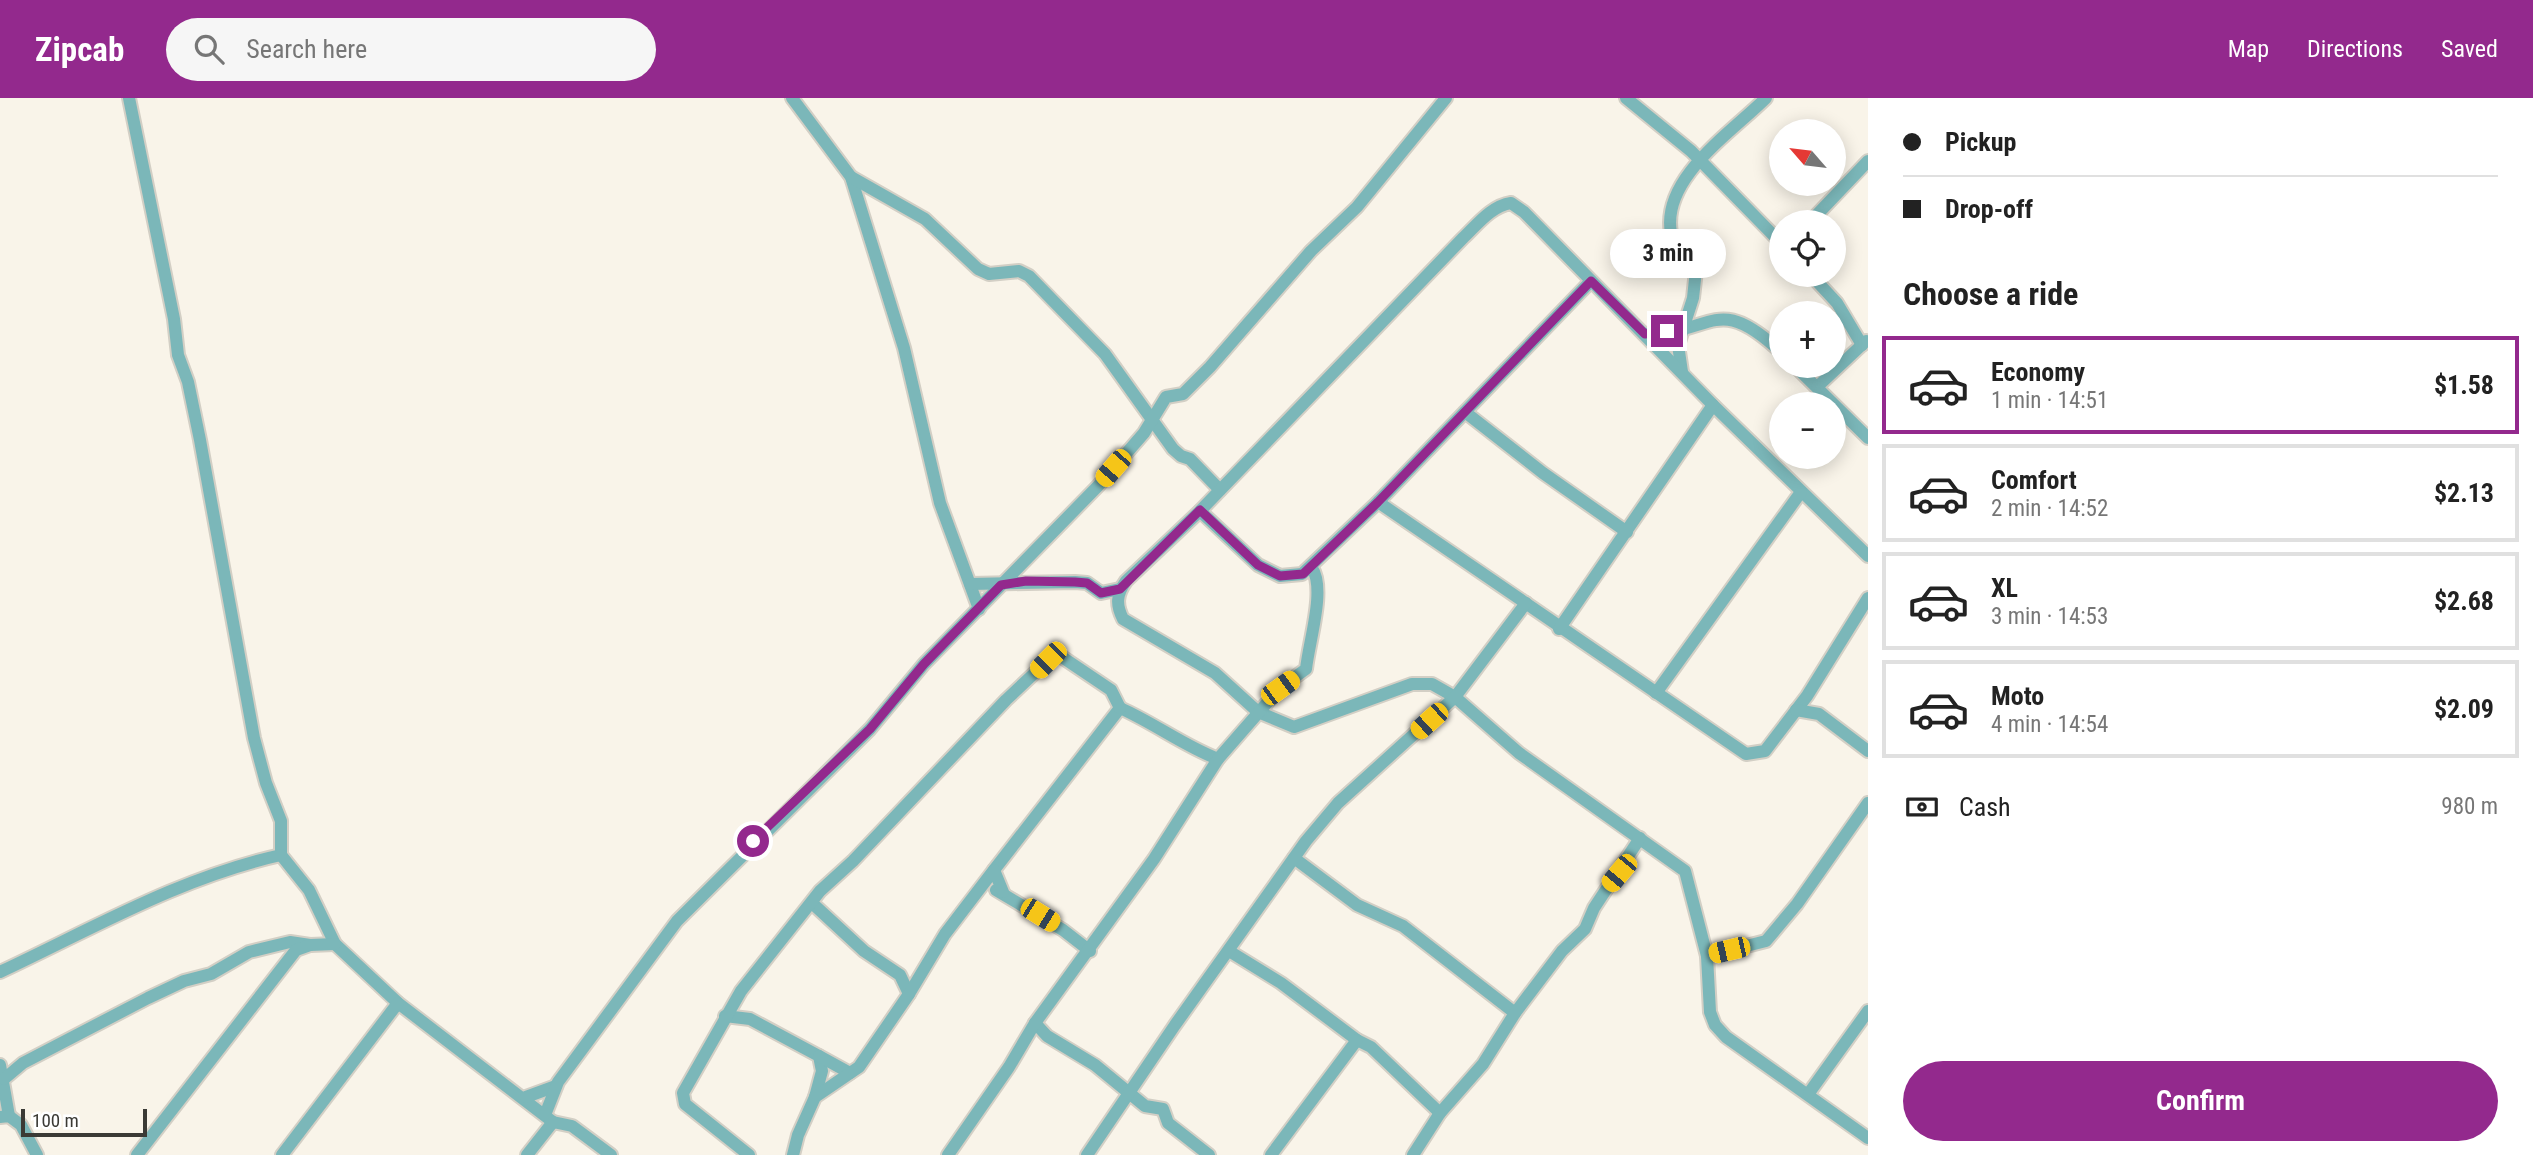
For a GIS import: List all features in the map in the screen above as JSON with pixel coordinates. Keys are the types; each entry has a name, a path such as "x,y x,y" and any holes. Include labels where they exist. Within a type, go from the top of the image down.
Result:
{"street":[{"path":"129,98 174,319 178,355 188,382 200,440 254,738 266,783 281,821 281,855 309,890 335,944 398,1003 486,1071 526,1097 549,1118 572,1126 611,1155"},
{"path":"792,98 851,177 904,348 940,503 979,609"},
{"path":"527,1155 549,1118 556,1086 677,921 870,729 924,664 1098,486 1153,419 1166,397 1183,394 1210,368 1311,251 1357,207 1446,98"},
{"path":"1626,98 1665,128 1769,231"},
{"path":"1682,372 1678,345 1693,298 1697,261 1693,250 1671,233 1670,212 1675,195 1697,160 1766,98"},
{"path":"1712,149 1712,172"},
{"path":"1821,210 1868,161"},
{"path":"851,177 925,219 978,269 989,274 1020,271 1029,276 1105,354 1173,449 1190,459 1220,489"},
{"path":"1101,593 1120,589 1464,238 1501,205 1511,203 1524,212 1713,405 1868,556"},
{"path":"1200,510 1258,565 1280,576 1293,577 1312,568 1591,281"},
{"path":"1818,387 1865,342 1822,287"},
{"path":"1645,334 1716,319 1741,322 1756,329 1769,341"},
{"path":"1808,378 1868,438"},
{"path":"1559,629 1713,405"},
{"path":"1465,412 1543,473 1627,532"},
{"path":"1656,693 1801,492"},
{"path":"1378,502 1526,603 1559,629 1750,755 1765,751 1796,710 1868,598"},
{"path":"948,1155 1009,1067 1035,1023 1090,951 1218,759 1280,688 1306,669 1319,598 1319,579 1312,568"},
{"path":"970,584 1001,585 1026,581 1087,583 1117,606 1123,619 1215,673 1258,712 1294,727 1412,684 1432,684 1455,697 1519,752 1670,857 1685,871 1707,956 1710,1012 1715,1025 1726,1037 1809,1093 1868,1138"},
{"path":"1117,606 1120,589"},
{"path":"1087,1155 1175,1025 1294,858 1338,803 1455,697 1526,603"},
{"path":"749,1155 685,1104 683,1093 737,997 812,903 979,727 1056,653 1111,690 1120,708 1155,723 1203,753 1218,759"},
{"path":"815,1097 859,1067 909,994 945,934 1120,708"},
{"path":"1796,710 1819,715 1868,751"},
{"path":"1707,956 1756,945 1772,936 1868,803"},
{"path":"1413,1155 1440,1113 1483,1064 1515,1013 1562,951 1585,929 1594,908 1640,838"},
{"path":"0,972 156,897 242,863 281,855"},
{"path":"1294,858 1357,905 1403,926 1515,1013"},
{"path":"994,870 1003,892"},
{"path":"979,890 991,888 1003,892 1063,930 1090,951"},
{"path":"812,903 864,951 900,975 909,994"},
{"path":"4,1079 23,1063 148,998 184,981 211,974 249,952 290,942 310,945 335,944"},
{"path":"137,1155 279,968 296,950 310,945"},
{"path":"1229,951 1281,983 1357,1040 1371,1047 1440,1113"},
{"path":"737,997 745,1017"},
{"path":"282,1155 398,1003"},
{"path":"1809,1093 1868,1011"},
{"path":"725,1017 745,1017 850,1073"},
{"path":"1035,1023 1047,1036 1095,1065 1145,1106 1163,1110 1168,1123 1209,1155"},
{"path":"1271,1155 1357,1040"},
{"path":"793,1155 798,1135 815,1097 822,1070 819,1056"},
{"path":"0,1065 4,1079 4,1116 21,1125 37,1155"},
{"path":"526,1097 556,1086"}],"route":[{"path":"753,841 870,729 924,664 1001,585 1026,581 1075,582 1087,583 1101,593 1120,589 1200,510 1258,565 1280,576 1293,577 1303,574 1378,502 1591,281 1645,334 1667,331"}]}
